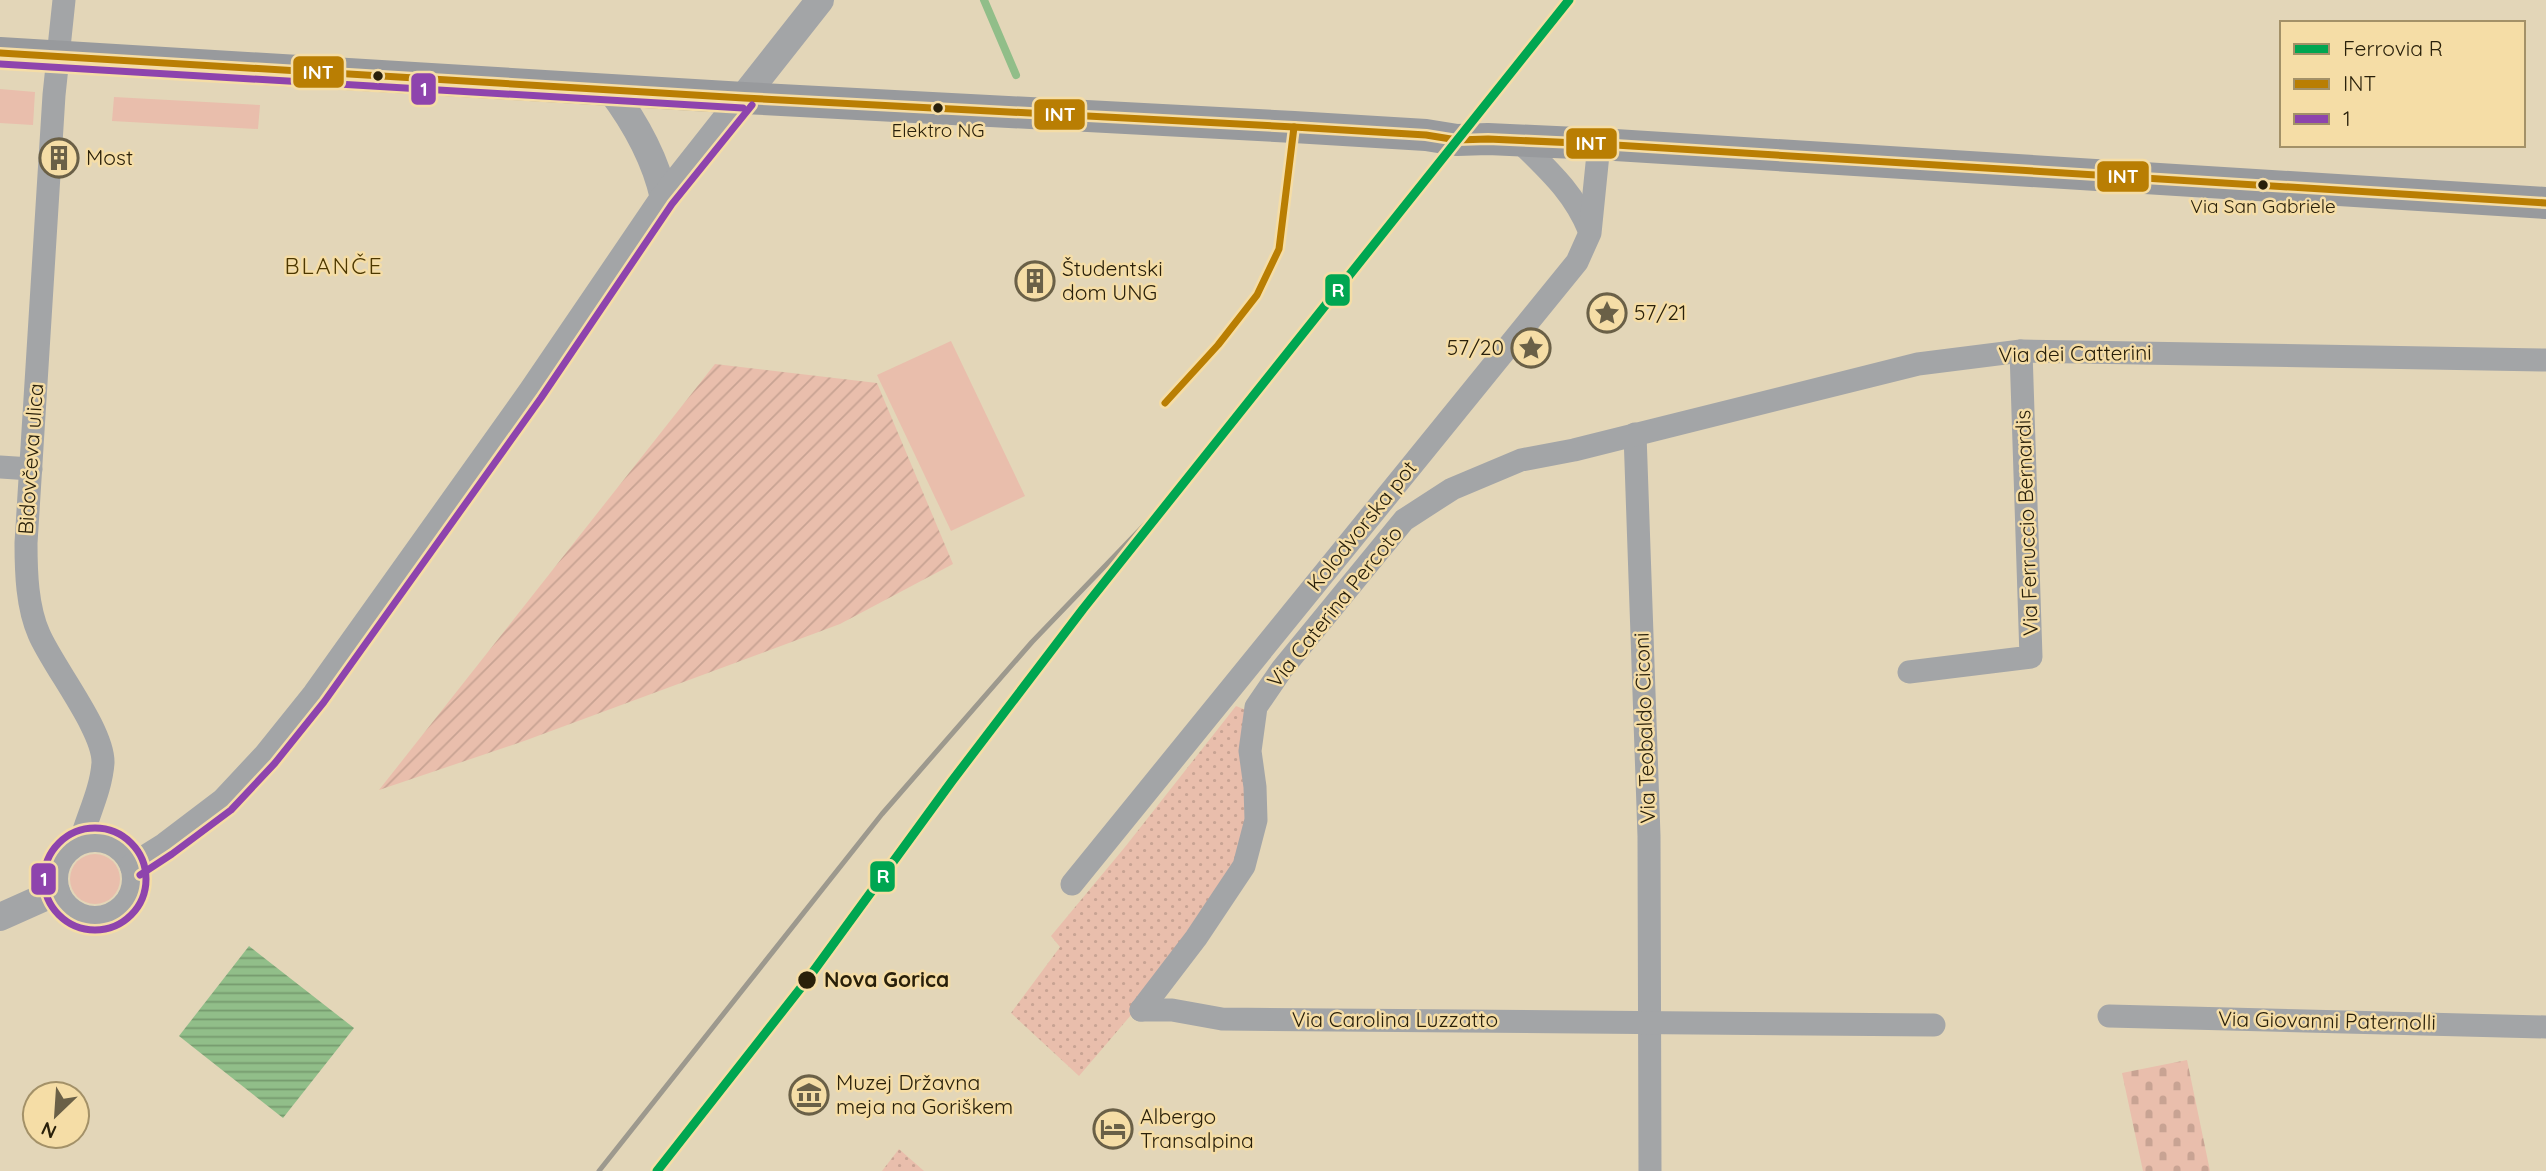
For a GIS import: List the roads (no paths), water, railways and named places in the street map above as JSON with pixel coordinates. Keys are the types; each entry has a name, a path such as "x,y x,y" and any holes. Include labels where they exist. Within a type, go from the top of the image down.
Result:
{"main road":[{"path":"0,53 744,98 1294,127 1426,135 1457,140 1599,144 2546,203"}],"street":[{"name":"Bidovčeva ulica","path":"64,0 54,96 26,579 38,632 99,739 103,761 97,794 81,840"},
{"path":"134,866 166,846 224,802 267,756 308,705 532,392 664,198 820,0"},
{"path":"610,89 631,117 645,143 660,179 664,198"},
{"path":"1518,140 1580,207 1590,233"},
{"name":"Kolodvorska pot","path":"1072,884 1577,262 1590,233 1599,144"},
{"name":"Via dei Catterini","path":"1574,450 1918,364 2021,351 2546,360"},
{"name":"Via Ferruccio Bernardis","path":"1909,672 2031,657 2021,351"},
{"name":"Via Teobaldo Ciconi","path":"1635,434 1649,836 1650,1171"},
{"name":"Via Caterina Percoto","path":"1142,1010 1196,938 1244,866 1256,820 1250,751 1256,707 1282,669 1404,520 1452,489 1521,460 1574,450"},
{"path":"0,467 31,469"},
{"path":"107,839 128,854 134,866 136,878 129,902 109,917 84,918 72,913 56,892 54,880 61,856 81,840 107,839"},
{"path":"0,917 56,892"},
{"name":"Via Carolina Luzzatto","path":"1142,1010 1172,1010 1222,1020 1649,1021"},
{"name":"Via Giovanni Paternolli","path":"2109,1016 2546,1027"},
{"path":"1649,1021 1934,1025"}],"waterway":[{"path":"984,0 1016,75"}],"railway":[{"path":"599,1171 882,814 1032,642 1178,490"}],"rail line":[{"name":"R","path":"657,1171 807,980 952,781 1083,609 1569,0"}],"place":[{"name":"Elektro NG","path":"938,108"},
{"name":"Most","path":"59,158"},
{"name":"Via San Gabriele","path":"2263,185"},
{"name":"Študentski dom UNG","path":"1035,281"},
{"name":"57/21","path":"1607,313"},
{"name":"57/20","path":"1531,348"},
{"name":"Nova Gorica","path":"807,980"},
{"name":"Muzej Državna meja na Goriškem","path":"809,1095"},
{"name":"Albergo Transalpina","path":"1113,1129"}],"district":[{"name":"BLANČE","path":"334,266"}]}
